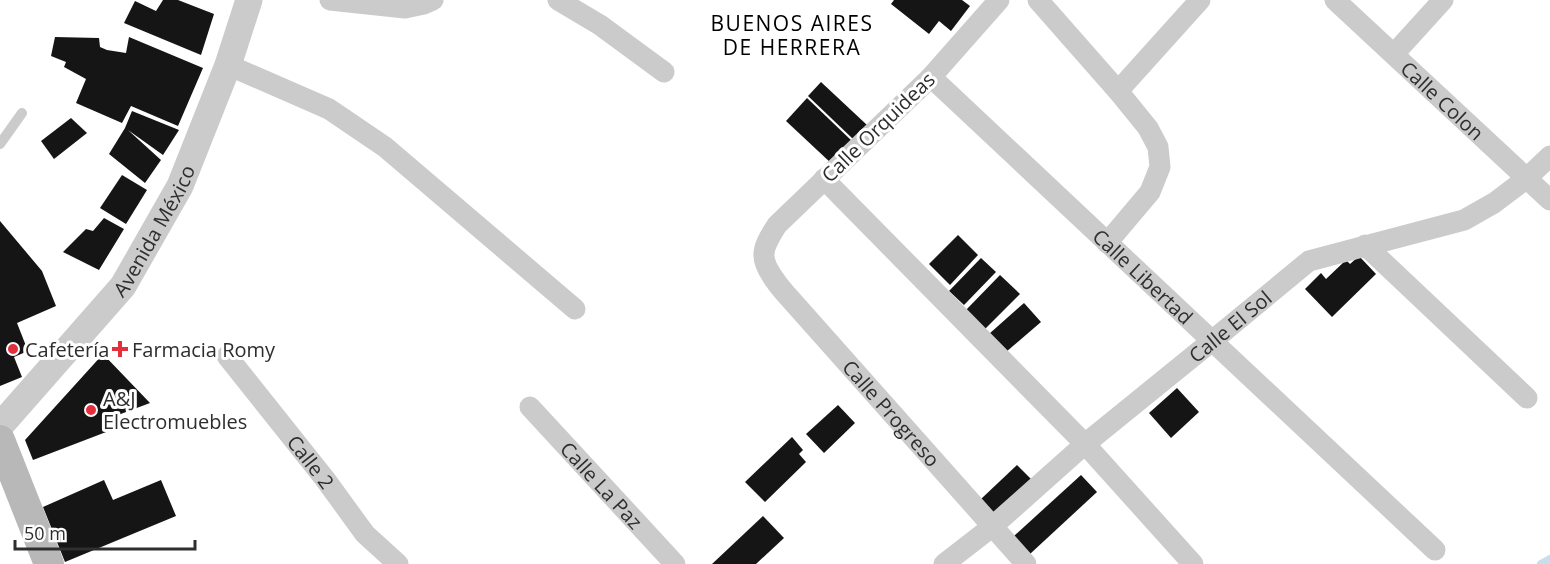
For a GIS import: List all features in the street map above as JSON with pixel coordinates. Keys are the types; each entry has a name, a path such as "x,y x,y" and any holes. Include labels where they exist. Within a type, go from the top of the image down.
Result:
{"main road":[{"path":"0,440 10,476 49,564"}],"street":[{"name":"Avenida México","path":"0,426 123,286 180,186 228,65 249,0"},
{"path":"330,0 405,8 433,0"},
{"path":"558,0 600,25 664,72"},
{"name":"Calle Orquideas","path":"764,256 769,239 777,225 931,77 999,0"},
{"path":"1038,0 1118,91 1148,128 1158,147 1161,167 1150,192 1107,243"},
{"path":"1118,91 1200,0"},
{"name":"Calle Colon","path":"1335,0 1550,200"},
{"path":"1394,54 1443,0"},
{"path":"228,65 329,109 385,147 575,309"},
{"name":"Calle Libertad","path":"931,77 1435,550"},
{"name":"Calle El Sol","path":"944,564 993,526 1084,444 1309,261 1464,220 1494,203 1527,178 1550,156"},
{"path":"824,179 1084,444 1193,564"},
{"path":"1365,245 1527,398"},
{"name":"Calle Progreso","path":"764,256 771,275 785,293 1026,564"},
{"name":"Calle 2","path":"227,356 325,479 364,534 398,564"},
{"name":"Calle La Paz","path":"530,407 675,564"}],"lane":[{"path":"0,144 22,113"}],"building":[{"path":"163,0 178,0 214,14 201,55 124,23 135,1 156,11"},
{"path":"894,0 962,0 970,6 951,31 939,21 929,34 891,4"},
{"path":"55,37 99,38 100,47 126,53 129,37 203,68 178,126 131,106 122,123 76,103 86,79 64,67 66,62 51,56"},
{"path":"821,82 867,125 853,139 808,96"},
{"path":"807,98 853,142 832,164 786,121"},
{"path":"132,111 179,130 163,155 128,130 161,160 145,183 109,154 125,128"},
{"path":"71,118 87,133 54,159 41,141"},
{"path":"122,175 147,190 126,224 100,208"},
{"path":"104,218 124,229 99,270 63,252 86,229 93,231"},
{"path":"0,221 42,271 56,306 17,323 28,351 14,357 22,377 0,386"},
{"path":"958,235 978,255 950,285 929,264"},
{"path":"1359,256 1376,274 1332,317 1305,289 1321,273 1326,279 1346,260 1350,264"},
{"path":"981,258 996,272 964,305 949,291"},
{"path":"1000,275 1020,294 984,330 965,311"},
{"path":"1024,303 1041,322 1006,352 989,334"},
{"name":"A&J Electromuebles","path":"103,354 150,403 110,418 114,429 33,460 25,440"},
{"path":"1177,388 1199,412 1171,438 1149,413"},
{"path":"838,405 855,423 824,453 806,434"},
{"path":"792,437 803,450 799,454 806,462 765,502 745,482"},
{"path":"1017,465 1031,479 995,514 981,499"},
{"path":"1081,475 1097,492 1030,554 1014,536"},
{"path":"104,480 113,500 161,480 176,516 65,562 43,507"},
{"path":"763,516 784,538 756,564 712,564"}],"waterway":[{"path":"1541,564 1550,559"}],"place":[{"name":"Cafetería","path":"13,349"},
{"name":"Farmacia Romy","path":"120,349"},
{"name":"A&J Electromuebles","path":"91,410"}],"district":[{"name":"BUENOS AIRES DE HERRERA","path":"792,35"}]}
